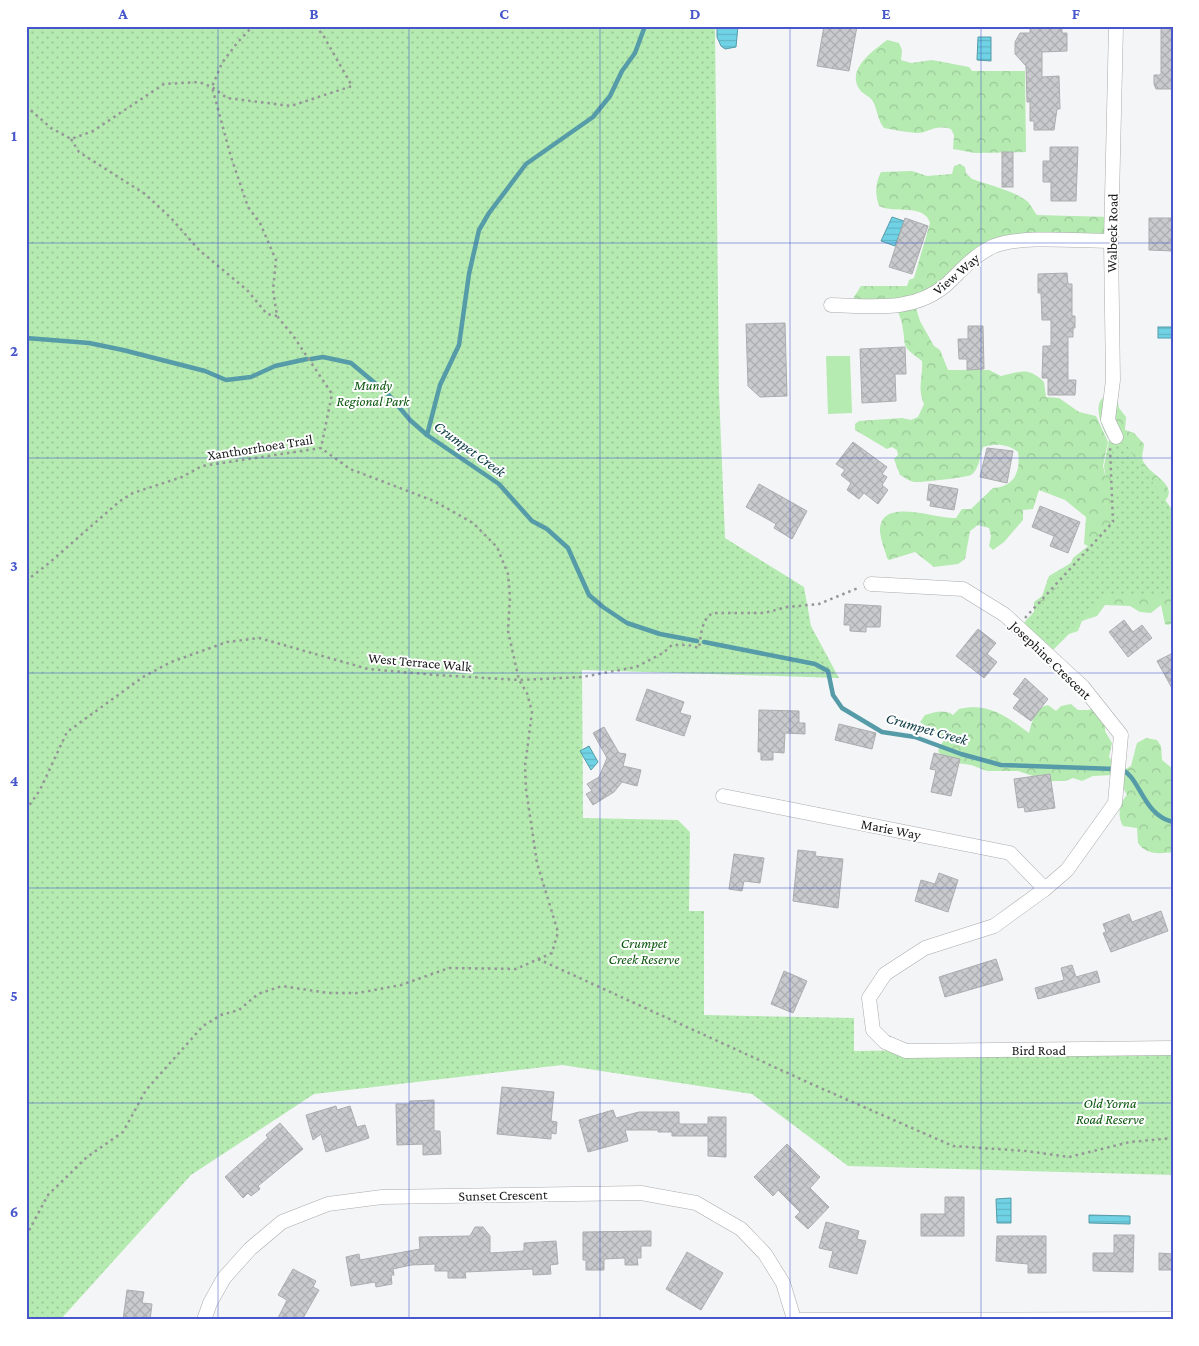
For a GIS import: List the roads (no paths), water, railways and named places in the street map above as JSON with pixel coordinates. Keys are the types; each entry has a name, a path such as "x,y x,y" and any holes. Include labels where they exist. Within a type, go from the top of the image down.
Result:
{"street":[{"name":"Walbeck Road","path":"1116,26 1111,241 1113,380 1108,420 1116,437"},
{"name":"View Way","path":"831,305 899,306 917,303 946,285 973,258 996,246 1021,241 1111,241"},
{"name":"Josephine Crescent","path":"871,584 964,590 1005,615 1017,626 1082,687 1121,735 1115,803 1067,870 1045,889 994,926 925,948 885,974 869,998 873,1030 886,1042 906,1051"},
{"name":"Marie Way","path":"723,796 1010,853 1045,889"},
{"name":"Bird Road","path":"906,1051 1173,1048"},
{"name":"Sunset Crescent","path":"204,1320 210,1303 224,1278 250,1249 282,1222 328,1204 382,1197 632,1193 696,1203 741,1229 765,1254 783,1283 794,1320"},
{"path":"794,1320 1173,1320"}],"water":[{"path":"717,26 738,26 736,47 725,49 721,46 717,37"},
{"path":"978,37 991,37 991,61 977,60"},
{"path":"892,217 904,221 895,246 881,241"},
{"path":"1158,327 1173,327 1173,338 1158,338"},
{"path":"589,746 598,762 591,770 580,751"},
{"path":"1011,1198 1011,1223 997,1223 996,1199"},
{"path":"1089,1215 1130,1216 1130,1224 1089,1223"}],"waterway":[{"path":"427,435 440,385 459,345 469,274 479,230 489,213 526,164 593,117 610,96 622,71 635,53 645,26"},
{"name":"Crumpet Creek","path":"26,338 89,343 123,350 205,371 226,380 251,377 275,366 307,359"},
{"name":"Crumpet Creek","path":"311,359 323,357 351,363 388,394 410,420 427,435 499,484 532,521 547,529 568,548 589,595 603,607 627,623 660,634 697,641"},
{"name":"Crumpet Creek","path":"704,642 815,664 828,671 833,695 842,708 882,732 915,737 961,754 1001,765 1115,769"},
{"name":"Crumpet Creek","path":"1120,769 1132,779 1154,812 1173,822"}],"park label":[{"name":"Mundy Regional Park","path":"373,394"},
{"name":"Crumpet Creek Reserve","path":"644,952"},
{"name":"Old Yorna Road Reserve","path":"1110,1112"}]}
